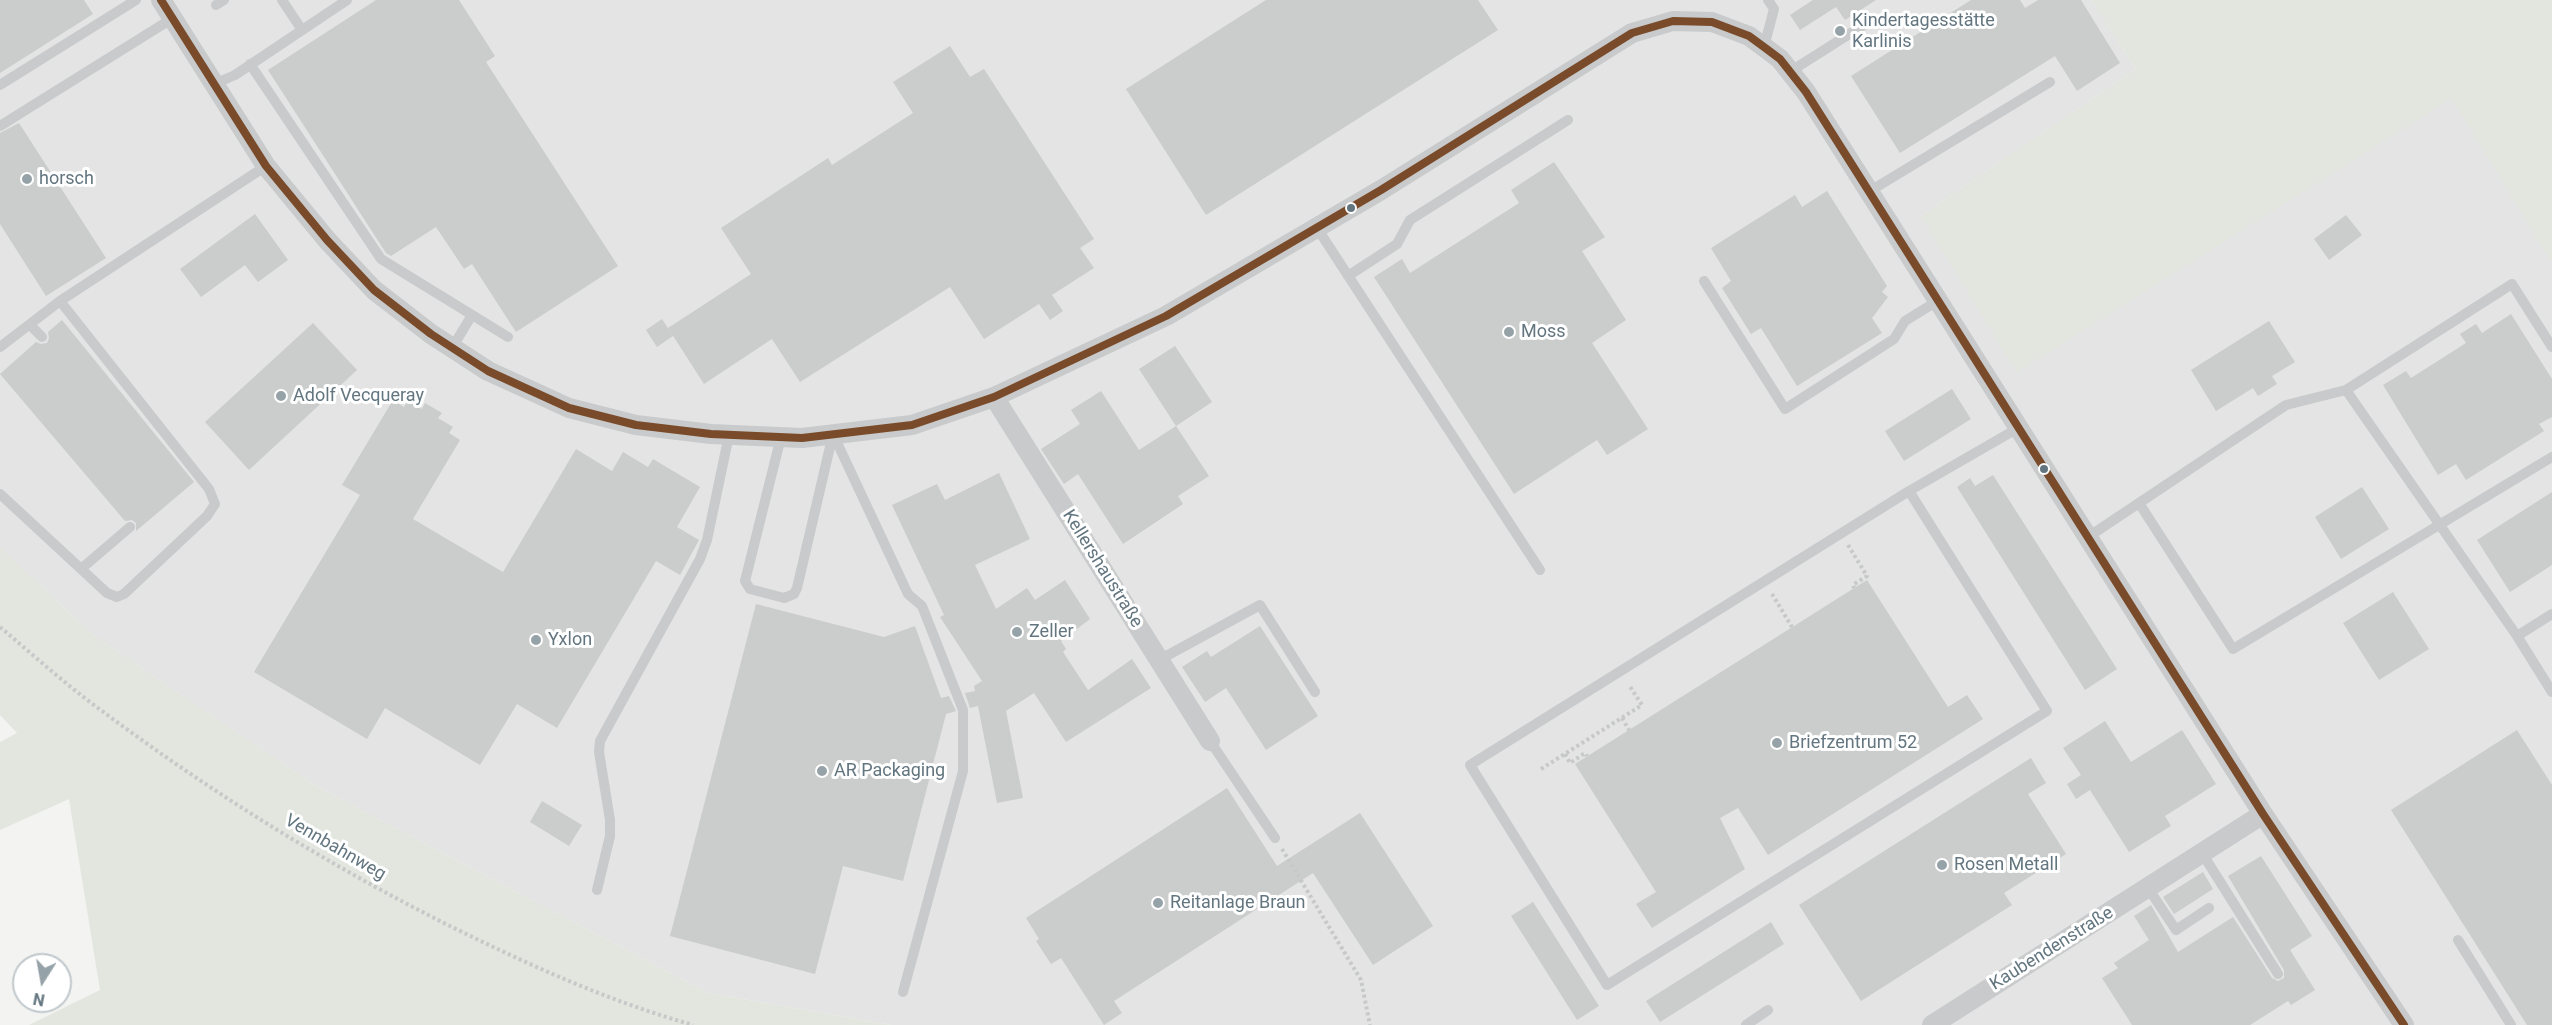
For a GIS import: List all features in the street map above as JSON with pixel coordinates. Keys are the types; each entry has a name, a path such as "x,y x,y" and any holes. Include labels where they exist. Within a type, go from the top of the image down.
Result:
{"street":[{"path":"161,0 266,166 327,240 374,291 452,348 488,371 569,408 636,425 729,435 781,437 912,425 994,397 1166,316 1317,228 1632,33 1673,21 1712,22 1749,36 1780,59 1806,92 2020,427 2262,814 2404,1025"},
{"name":"Kellershaustraße","path":"994,397 1210,741"},
{"name":"Kaubendenstraße","path":"1932,1025 2262,814"}],"lane":[{"path":"0,85 136,0"},
{"path":"282,0 302,30"},
{"path":"214,84 250,64 347,0"},
{"path":"1764,47 1774,9 1768,0"},
{"path":"0,126 172,18"},
{"path":"1791,71 1873,19"},
{"path":"250,64 381,259 508,337"},
{"path":"1870,191 2050,82"},
{"path":"1348,276 1397,244 1410,220 1568,120"},
{"path":"0,347 60,301 266,166"},
{"path":"1317,228 1540,570"},
{"path":"1704,281 1785,409 1894,339 1905,321 1939,300"},
{"path":"2088,537 2286,405 2346,390 2512,284 2552,347"},
{"path":"0,494 113,597 120,596 207,516 215,504 209,489 60,301"},
{"path":"452,348 472,315"},
{"path":"30,325 42,337"},
{"path":"2346,390 2517,636 2552,692"},
{"path":"1909,491 2047,711 1607,985 1470,765 1909,491 2020,427"},
{"path":"781,437 745,580 750,589 784,598 794,594 797,588 833,434"},
{"path":"833,434 908,594 922,606 963,710 963,771 903,992"},
{"path":"597,890 610,836 610,820 599,752 600,741 699,559 709,530 729,435"},
{"path":"2139,503 2233,649 2552,456"},
{"path":"81,569 130,527"},
{"path":"1159,660 1260,605 1315,692"},
{"path":"2517,636 2552,614"},
{"path":"1210,741 1275,838"},
{"path":"2202,853 2278,974"},
{"path":"2148,888 2176,930 2209,908"},
{"path":"2458,940 2511,1025"},
{"path":"1746,1025 1768,1010"}],"path":[{"path":"1841,534 1868,576 1853,585 1854,588"},
{"path":"1764,582 1792,627"},
{"name":"Vennbahnweg","path":"0,627 96,707 207,787 368,883 484,943 565,981 642,1011 693,1025"},
{"path":"1542,769 1642,705 1620,672"},
{"path":"1622,718 1629,730"},
{"path":"1565,754 1570,763 1585,753 1587,756"},
{"path":"1275,838 1361,980 1370,1025"}],"shaded area":[{"path":"0,0 2091,0 2136,69 1921,216 2017,371 2453,97 2552,263 2552,1025 892,1025 708,993 314,785 93,635 0,548"},
{"path":"2091,0 2552,0 2552,263 2452,98 2017,372 1921,216 2136,69"},
{"path":"0,548 93,635 314,785 708,993 892,1025 29,1025 53,1013 72,1013 72,1004 100,990 69,799 0,830 0,742 17,733 0,715"}],"building":[{"path":"0,0 84,0 93,14 0,73"},
{"path":"376,0 459,0 495,56 486,62 618,266 516,332 472,264 464,269 436,227 391,256 386,253 268,70"},
{"path":"1266,0 1478,0 1498,30 1206,215 1126,89"},
{"path":"1813,0 1876,0 1845,20 1836,7 1800,30 1790,15"},
{"path":"1971,0 2020,0 2025,8 2038,0 2081,0 2120,63 2077,91 2055,56 1900,153 1851,76"},
{"path":"950,46 970,77 984,69 1094,239 1080,248 1094,268 1052,295 1063,311 1050,320 1039,304 984,339 950,287 800,382 772,339 704,384 668,328 751,274 721,228 828,158 832,165 913,113 893,82"},
{"name":"horsch","path":"19,123 106,258 46,296 0,224 0,133"},
{"name":"Moss","path":"1554,162 1605,237 1582,251 1626,320 1592,343 1648,429 1607,455 1597,440 1514,494 1374,277 1402,259 1410,273 1519,203 1511,190"},
{"path":"1827,191 1887,286 1882,292 1888,297 1872,318 1882,333 1797,386 1761,328 1751,334 1722,288 1731,281 1711,248 1795,195 1802,207"},
{"path":"255,214 288,260 258,282 245,265 201,297 180,269"},
{"path":"2346,215 2362,235 2329,260 2314,239"},
{"path":"2511,314 2552,379 2552,417 2539,424 2544,431 2466,480 2456,464 2438,475 2383,385 2406,371 2411,378 2466,343 2460,334 2476,324 2482,333"},
{"path":"662,319 673,336 657,347 646,330"},
{"path":"62,320 194,482 136,531 136,523 132,520 125,521 0,374 36,342 47,343 48,332"},
{"path":"2269,321 2295,362 2272,376 2277,384 2258,396 2253,388 2216,411 2191,370"},
{"name":"Adolf Vecqueray","path":"313,323 357,370 249,470 205,422"},
{"path":"1175,346 1212,402 1176,426 1139,369"},
{"path":"1952,389 1971,419 1904,461 1885,431"},
{"path":"1101,391 1139,450 1176,426 1209,476 1178,496 1183,504 1123,544 1078,474 1064,484 1041,449 1080,424 1071,410"},
{"path":"393,400 404,407 408,401 422,409 425,403 442,413 438,418 453,427 449,433 460,440 413,519 503,572 576,449 612,471 623,452 648,467 653,459 700,487 677,527 699,540 680,575 656,561 557,728 517,704 480,765 385,708 367,739 254,672 360,495 342,485"},
{"path":"999,473 1030,539 975,565 996,609 1027,588 1035,600 1065,580 1090,619 1061,641 1066,649 1063,652 1088,690 1132,659 1151,688 1066,742 1034,693 1006,711 1023,798 997,803 978,706 970,708 965,693 975,691 974,686 982,681 940,617 944,615 892,505 937,484 945,500"},
{"path":"1993,475 2117,669 2085,690 1957,487 1970,478 1975,486"},
{"path":"2362,487 2389,529 2341,559 2315,517"},
{"path":"2552,492 2552,565 2510,592 2477,540"},
{"name":"Briefzentrum 52","path":"1867,580 1948,707 1967,695 1983,719 1768,855 1738,808 1720,818 1745,869 1652,928 1636,904 1656,892 1575,764"},
{"path":"2393,592 2429,649 2379,680 2343,623"},
{"name":"AR Packaging","path":"756,604 884,637 915,626 941,698 949,696 956,711 946,714 903,881 843,866 815,974 670,936"},
{"path":"1260,626 1318,716 1266,750 1226,688 1205,702 1182,667 1207,651 1211,657"},
{"path":"2105,721 2131,762 2182,730 2216,784 2165,816 2171,826 2129,852 2090,790 2076,799 2067,784 2081,775 2063,748"},
{"path":"2517,730 2552,785 2552,1025 2527,1025 2391,810"},
{"path":"2031,758 2046,783 2028,794 2066,854 2004,893 2012,905 1861,1001 1799,905"},
{"name":"Reitanlage Braun","path":"1227,788 1277,866 1360,813 1433,926 1373,965 1313,873 1114,1001 1122,1013 1104,1025 1061,958 1051,964 1036,941 1039,939 1026,918"},
{"path":"542,801 582,825 569,846 530,822"},
{"path":"2261,856 2312,936 2290,950 2315,990 2291,1005 2288,1001 2250,1025 2132,1025 2102,978 2118,968 2114,963 2149,940 2134,916 2151,905 2178,952 2233,917 2272,978 2278,981 2284,978 2284,970 2228,876"},
{"path":"2203,872 2213,889 2174,914 2163,897"},
{"path":"1533,902 1599,1006 1577,1020 1511,916"},
{"path":"1771,922 1784,944 1660,1022 1646,1001"}],"transit line":[{"path":"161,0 266,166 327,240 374,290 431,334 488,371 569,408 636,425 711,434 802,438 912,425 994,397 1166,316 1381,190 1632,33 1673,21 1712,22 1749,36 1780,59 1806,92 2263,814 2404,1025"}],"place":[{"name":"Kindertagesstätte Karlinis","path":"1840,31"},
{"name":"horsch","path":"27,179"},
{"name":"Moss","path":"1509,332"},
{"name":"Adolf Vecqueray","path":"281,396"},
{"name":"Zeller","path":"1017,632"},
{"name":"Yxlon","path":"536,640"},
{"name":"Briefzentrum 52","path":"1777,743"},
{"name":"AR Packaging","path":"822,771"},
{"name":"Rosen Metall","path":"1942,865"},
{"name":"Reitanlage Braun","path":"1158,903"}]}
